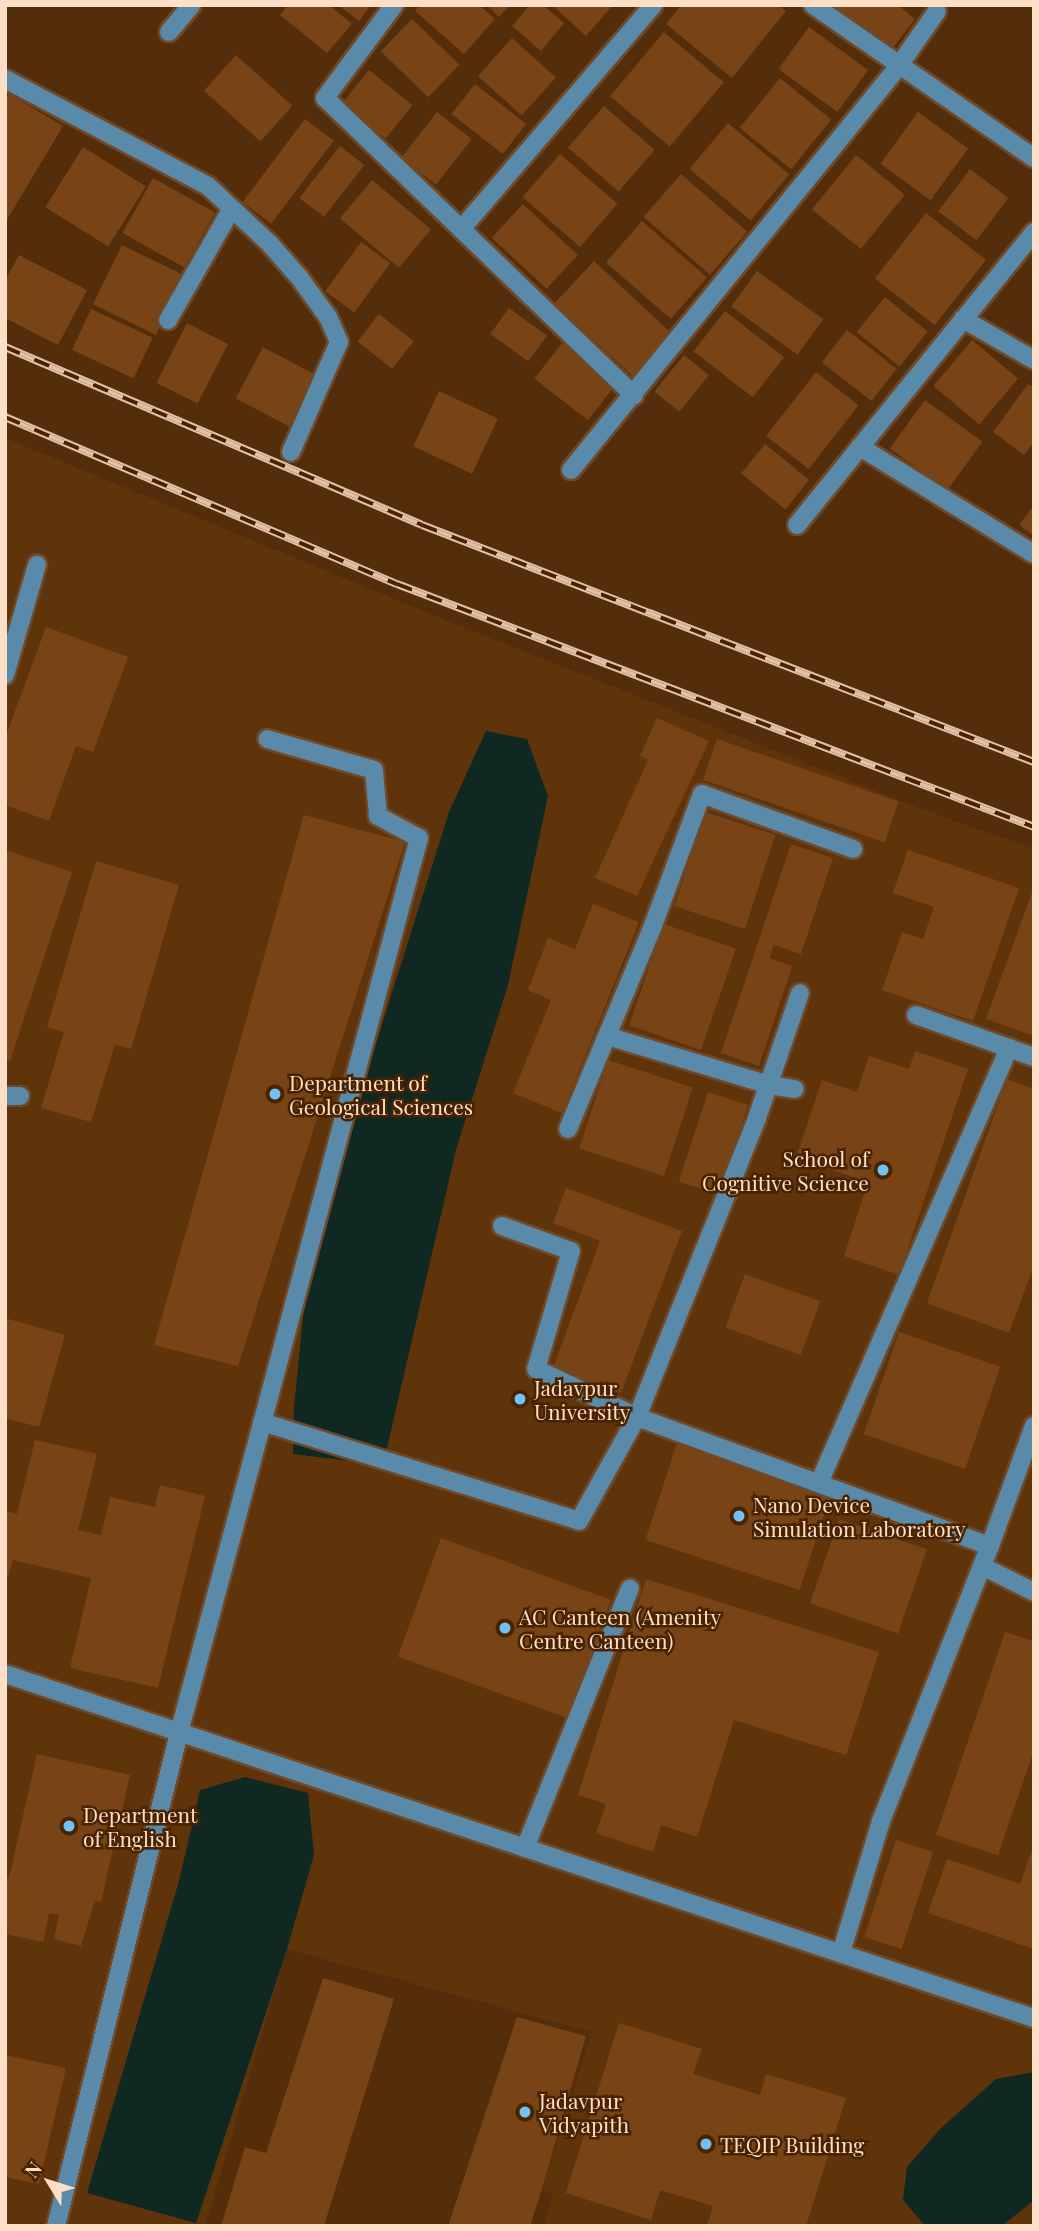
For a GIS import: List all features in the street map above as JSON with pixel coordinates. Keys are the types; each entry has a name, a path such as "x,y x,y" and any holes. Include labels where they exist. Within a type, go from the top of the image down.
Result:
{"street":[{"path":"169,32 192,5"},
{"path":"394,5 325,98 463,227 634,395"},
{"path":"463,227 653,5"},
{"path":"813,5 898,67 1034,159"},
{"path":"570,470 634,395 898,67 937,11"},
{"path":"7,83 208,186 269,243 299,277 328,317 339,342 291,452"},
{"path":"168,320 231,210"},
{"path":"797,525 1034,232"},
{"path":"963,319 1034,360"},
{"path":"860,447 1034,554"},
{"path":"5,676 37,565"},
{"path":"56,2226 179,1732 419,838 378,816 374,770 267,739"},
{"path":"568,1129 651,931 702,794 853,849"},
{"path":"262,1422 579,1521 637,1417 769,1085 800,993"},
{"path":"916,1015 1034,1058"},
{"path":"607,1036 769,1085 795,1089"},
{"path":"819,1483 1009,1048"},
{"path":"502,1226 571,1251 536,1369 637,1417 990,1546"},
{"path":"841,1953 881,1821 990,1546 1034,1426"},
{"path":"982,1566 1034,1592"},
{"path":"525,1848 629,1588"},
{"path":"5,1674 1034,2018"}],"shaded area":[{"name":"Jadavpur University","path":"5,438 450,622 919,808 1034,849 1034,2226 543,2226 553,2194 542,2189 592,2032 287,1949 205,2226 5,2226"}],"water":[{"path":"486,731 527,739 548,796 508,985 456,1150 383,1465 293,1454 294,1408 309,1256 449,812"},
{"path":"245,1777 308,1793 314,1855 287,1949 196,2223 87,2193 179,1881 200,1790"},
{"path":"1034,2072 1034,2200 1002,2226 925,2226 903,2200 907,2167 940,2129 996,2079"}],"building":[{"path":"288,5 329,5 352,24 327,53 280,15"},
{"path":"338,5 371,5 359,21"},
{"path":"420,5 479,5 495,19 464,54 415,11"},
{"path":"487,5 510,5 499,17"},
{"path":"530,5 543,5 564,23 541,51 512,26"},
{"path":"552,5 613,5 586,36"},
{"path":"681,5 779,5 786,11 732,78 666,24"},
{"path":"828,5 898,5 915,19 889,53"},
{"path":"412,19 459,65 428,97 381,51"},
{"path":"809,27 868,70 837,112 778,69"},
{"path":"664,32 724,82 670,146 610,96"},
{"path":"512,38 556,77 522,115 478,76"},
{"path":"236,55 292,106 260,142 204,91"},
{"path":"369,70 413,105 385,139 342,103"},
{"path":"780,78 831,120 791,169 740,128"},
{"path":"475,84 526,124 503,154 452,114"},
{"path":"9,94 63,126 5,223 5,99"},
{"path":"604,106 655,150 618,191 568,148"},
{"path":"437,112 472,139 436,185 401,158"},
{"path":"918,112 968,148 931,200 880,164"},
{"path":"305,119 334,141 271,224 242,202"},
{"path":"728,123 789,174 751,220 689,169"},
{"path":"340,146 364,165 324,217 299,198"},
{"path":"83,147 146,186 108,246 45,207"},
{"path":"560,154 617,204 580,247 523,197"},
{"path":"856,155 905,195 861,249 812,209"},
{"path":"970,169 1008,198 976,240 938,211"},
{"path":"681,174 747,232 710,275 644,217"},
{"path":"153,178 215,212 185,268 122,233"},
{"path":"372,180 431,229 399,268 340,218"},
{"path":"523,204 578,255 546,289 492,238"},
{"path":"926,213 986,260 935,325 875,278"},
{"path":"642,221 707,277 671,319 606,263"},
{"path":"361,242 390,263 354,313 325,291"},
{"path":"122,245 185,276 156,335 93,304"},
{"path":"19,255 87,290 58,345 5,318 5,281"},
{"path":"594,261 673,335 633,377 554,303"},
{"path":"757,271 823,319 797,355 731,307"},
{"path":"885,297 928,332 899,367 857,332"},
{"path":"509,308 547,336 528,362 490,334"},
{"path":"91,309 153,338 134,379 72,350"},
{"path":"725,311 784,357 753,397 694,351"},
{"path":"379,314 414,341 392,369 357,342"},
{"path":"187,323 228,344 198,404 157,383"},
{"path":"847,330 897,369 871,401 822,362"},
{"path":"972,340 1018,379 979,425 933,386"},
{"path":"562,343 616,385 588,420 534,378"},
{"path":"263,347 318,376 291,427 236,398"},
{"path":"684,355 709,375 679,412 654,392"},
{"path":"816,372 859,405 809,469 766,436"},
{"path":"1028,384 1034,388 1034,442 1024,455 993,432"},
{"path":"439,391 498,418 472,474 413,446"},
{"path":"925,400 982,442 947,490 890,449"},
{"path":"765,444 809,480 785,509 741,474"},
{"path":"1034,505 1034,536 1019,525"},
{"path":"46,627 128,657 93,752 76,746 49,821 5,805 5,738"},
{"path":"657,718 709,741 637,896 595,878 648,760 640,756"},
{"path":"717,739 899,802 885,842 703,780"},
{"path":"705,812 775,835 745,929 674,906"},
{"name":"Department of Geological Sciences","path":"304,815 405,842 238,1366 154,1345"},
{"path":"791,844 833,858 801,954 774,945 769,958 792,966 759,1066 721,1053"},
{"path":"5,850 72,872 10,1061 5,1059"},
{"path":"908,850 1019,888 973,1021 882,990 902,932 923,939 934,907 893,893"},
{"path":"96,861 179,885 131,1049 115,1044 91,1122 41,1108 64,1032 47,1027"},
{"path":"1034,887 1034,1036 986,1019"},
{"path":"593,904 639,922 562,1113 513,1093 551,1000 528,990 548,938 575,949"},
{"path":"664,924 736,949 701,1050 629,1025"},
{"name":"School of Cognitive Science","path":"915,1051 968,1069 899,1275 844,1256 868,1182 796,1158 822,1080 857,1092 869,1056 909,1069"},
{"path":"608,1060 693,1088 664,1176 579,1148"},
{"path":"1007,1079 1034,1089 1034,1265 1009,1333 927,1303"},
{"path":"708,1092 748,1105 719,1194 679,1181"},
{"path":"566,1188 682,1231 621,1393 553,1368 600,1241 553,1223"},
{"path":"745,1274 820,1301 801,1355 726,1328"},
{"path":"5,1318 65,1335 39,1427 5,1418"},
{"path":"899,1332 1000,1367 965,1469 864,1434"},
{"path":"35,1440 97,1454 78,1530 101,1535 110,1497 155,1507 160,1485 205,1496 158,1688 70,1668 91,1578 13,1560 5,1586 5,1511 17,1514"},
{"name":"Nano Device Simulation Laboratory","path":"677,1443 831,1493 800,1590 645,1540"},
{"path":"839,1519 927,1549 898,1633 810,1603"},
{"name":"AC Canteen (Amenity Centre Canteen)","path":"441,1538 611,1600 568,1718 398,1656"},
{"path":"646,1579 879,1652 846,1755 734,1720 697,1837 661,1825 653,1852 596,1833 606,1804 578,1795"},
{"path":"1005,1632 1034,1641 1034,1750 998,1855 936,1835"},
{"name":"Department of English","path":"37,1754 130,1775 101,1902 95,1900 81,1946 54,1939 59,1915 49,1913 43,1942 5,1934 5,1877 9,1878"},
{"path":"896,1840 933,1852 902,1949 864,1937"},
{"path":"1034,1845 1034,1949 928,1913 947,1859 1020,1884"},
{"path":"323,1978 394,1999 324,2226 221,2226 245,2147 266,2153"},
{"name":"Jadavpur Vidyapith","path":"517,2017 586,2036 530,2226 448,2226"},
{"name":"TEQIP Building","path":"619,2023 702,2049 693,2074 760,2095 766,2074 846,2098 806,2226 707,2226 713,2206 660,2190 651,2220 566,2193"},
{"path":"5,2055 66,2068 39,2184 5,2177"}],"railway":[{"path":"5,347 422,525 1034,762"},
{"path":"5,417 397,584 1034,827"}],"place":[{"name":"Department of Geological Sciences","path":"275,1094"},
{"name":"School of Cognitive Science","path":"883,1170"},
{"name":"Jadavpur University","path":"520,1399"},
{"name":"Nano Device Simulation Laboratory","path":"739,1516"},
{"name":"AC Canteen (Amenity Centre Canteen)","path":"505,1628"},
{"name":"Department of English","path":"69,1826"},
{"name":"Jadavpur Vidyapith","path":"525,2112"},
{"name":"TEQIP Building","path":"706,2144"}]}
